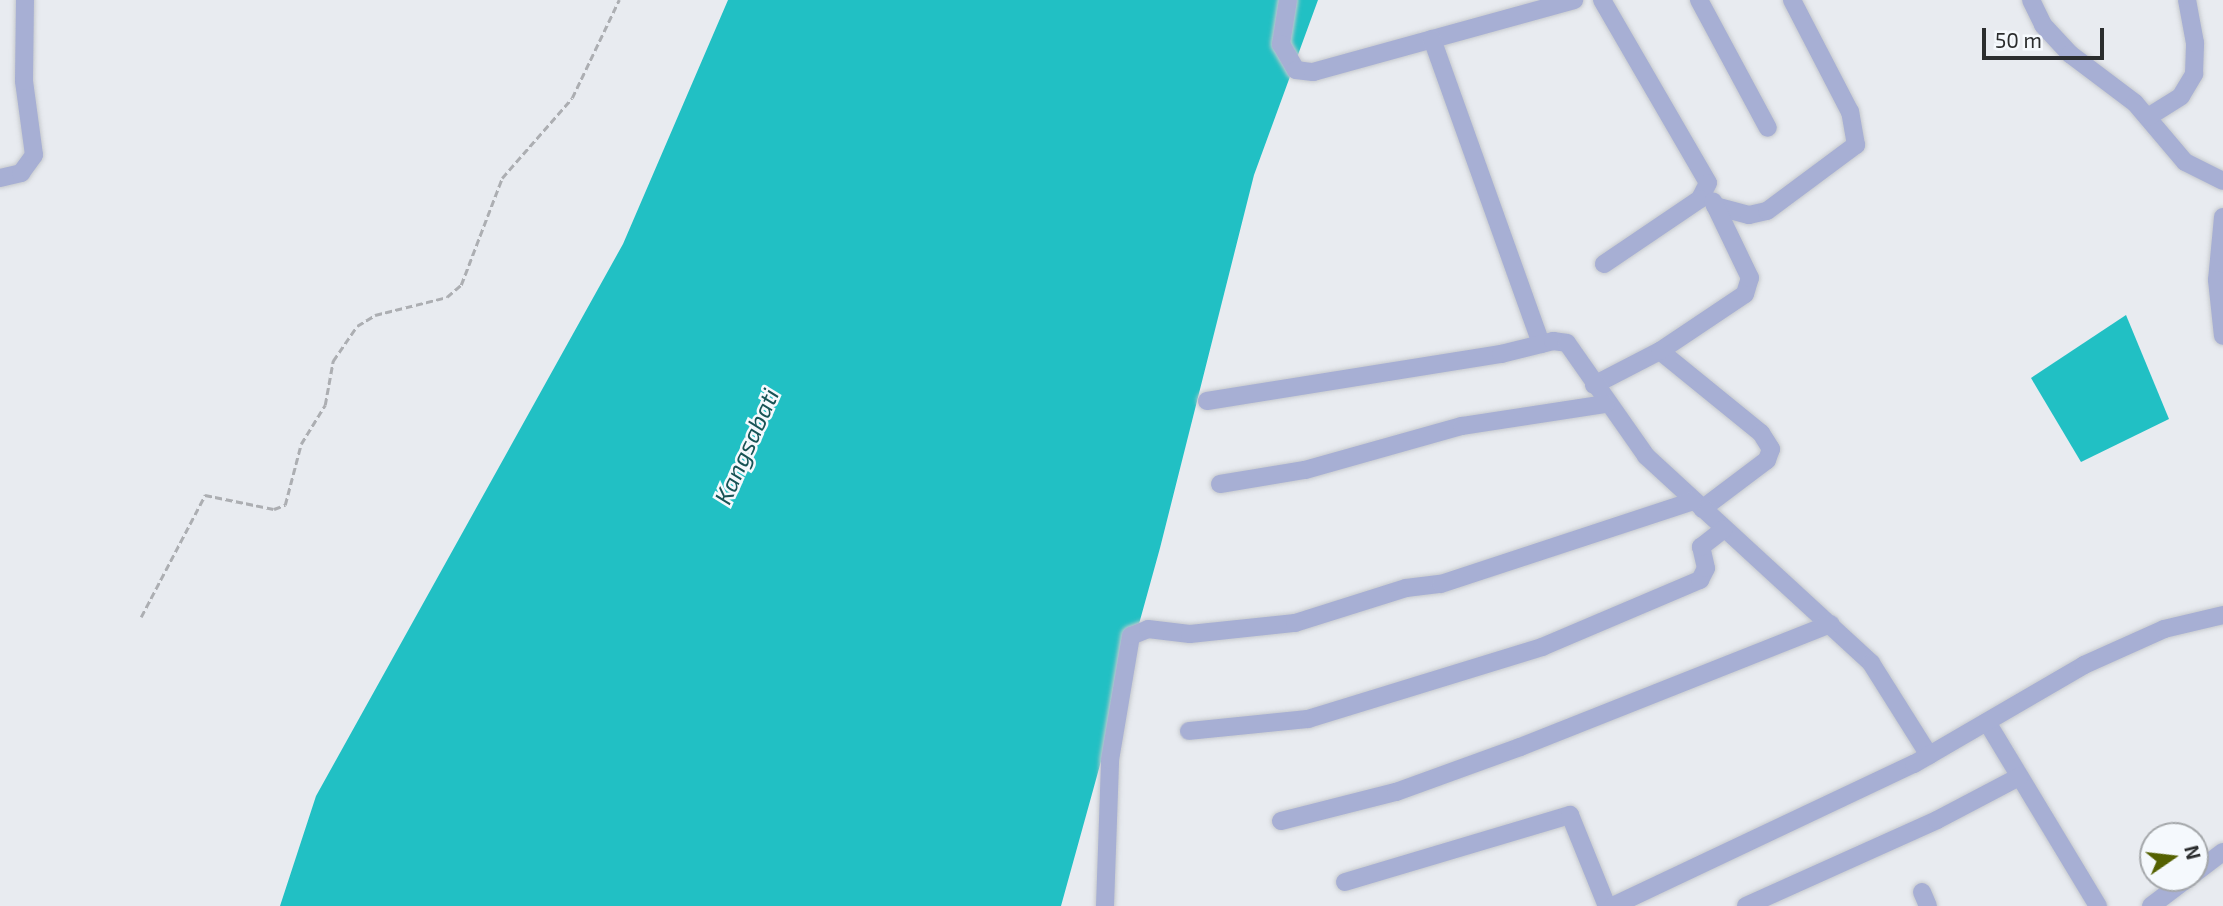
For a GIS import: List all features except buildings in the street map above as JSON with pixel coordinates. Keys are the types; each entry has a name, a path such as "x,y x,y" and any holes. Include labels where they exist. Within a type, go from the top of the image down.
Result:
{"street":[{"path":"0,178 22,173 34,155 24,81 25,0"},
{"path":"1288,0 1282,44 1296,70 1313,72 1574,0"},
{"path":"1594,385 1660,351 1731,306 1749,288 1745,264 1715,206 1708,183 1602,0"},
{"path":"1699,0 1768,128"},
{"path":"1715,206 1749,215 1767,211 1856,145 1850,112 1792,0"},
{"path":"2031,0 2043,25 2070,54 2147,117 2185,162 2223,181"},
{"path":"2147,117 2181,96 2194,74 2188,0"},
{"path":"1432,39 1541,344"},
{"path":"1604,264 1700,199 1708,183"},
{"path":"2223,217 2217,280 2223,336"},
{"path":"1207,401 1290,391 1541,344 1567,343 1605,404 1646,456 1871,663 1929,755"},
{"path":"1105,906 1111,747 1131,636 1148,629 1190,634 1295,622 1406,588 1441,584 1698,505 1767,460 1771,449 1761,433 1660,351"},
{"path":"1220,484 1305,470 1462,426 1605,404"},
{"path":"1189,731 1308,719 1542,647 1700,580 1706,568 1701,547 1724,529"},
{"path":"1613,906 1929,755 2084,665 2164,628 2223,615"},
{"path":"1281,821 1408,788 1831,624"},
{"path":"1987,722 2098,906"},
{"path":"1746,906 1937,820 2019,777"},
{"path":"1345,882 1570,815 1607,906"},
{"path":"2151,906 2170,892"}],"path":[{"path":"141,617 205,495 274,509 285,505 300,444 325,405 333,361 357,326 375,315 447,297 461,285 502,178 572,99 620,0"}],"water":[{"name":"Kangsabati","path":"728,0 1318,0 1254,175 1160,548 1061,906 280,906 316,796 623,244"},
{"path":"2126,315 2169,419 2081,462 2031,378"}]}
